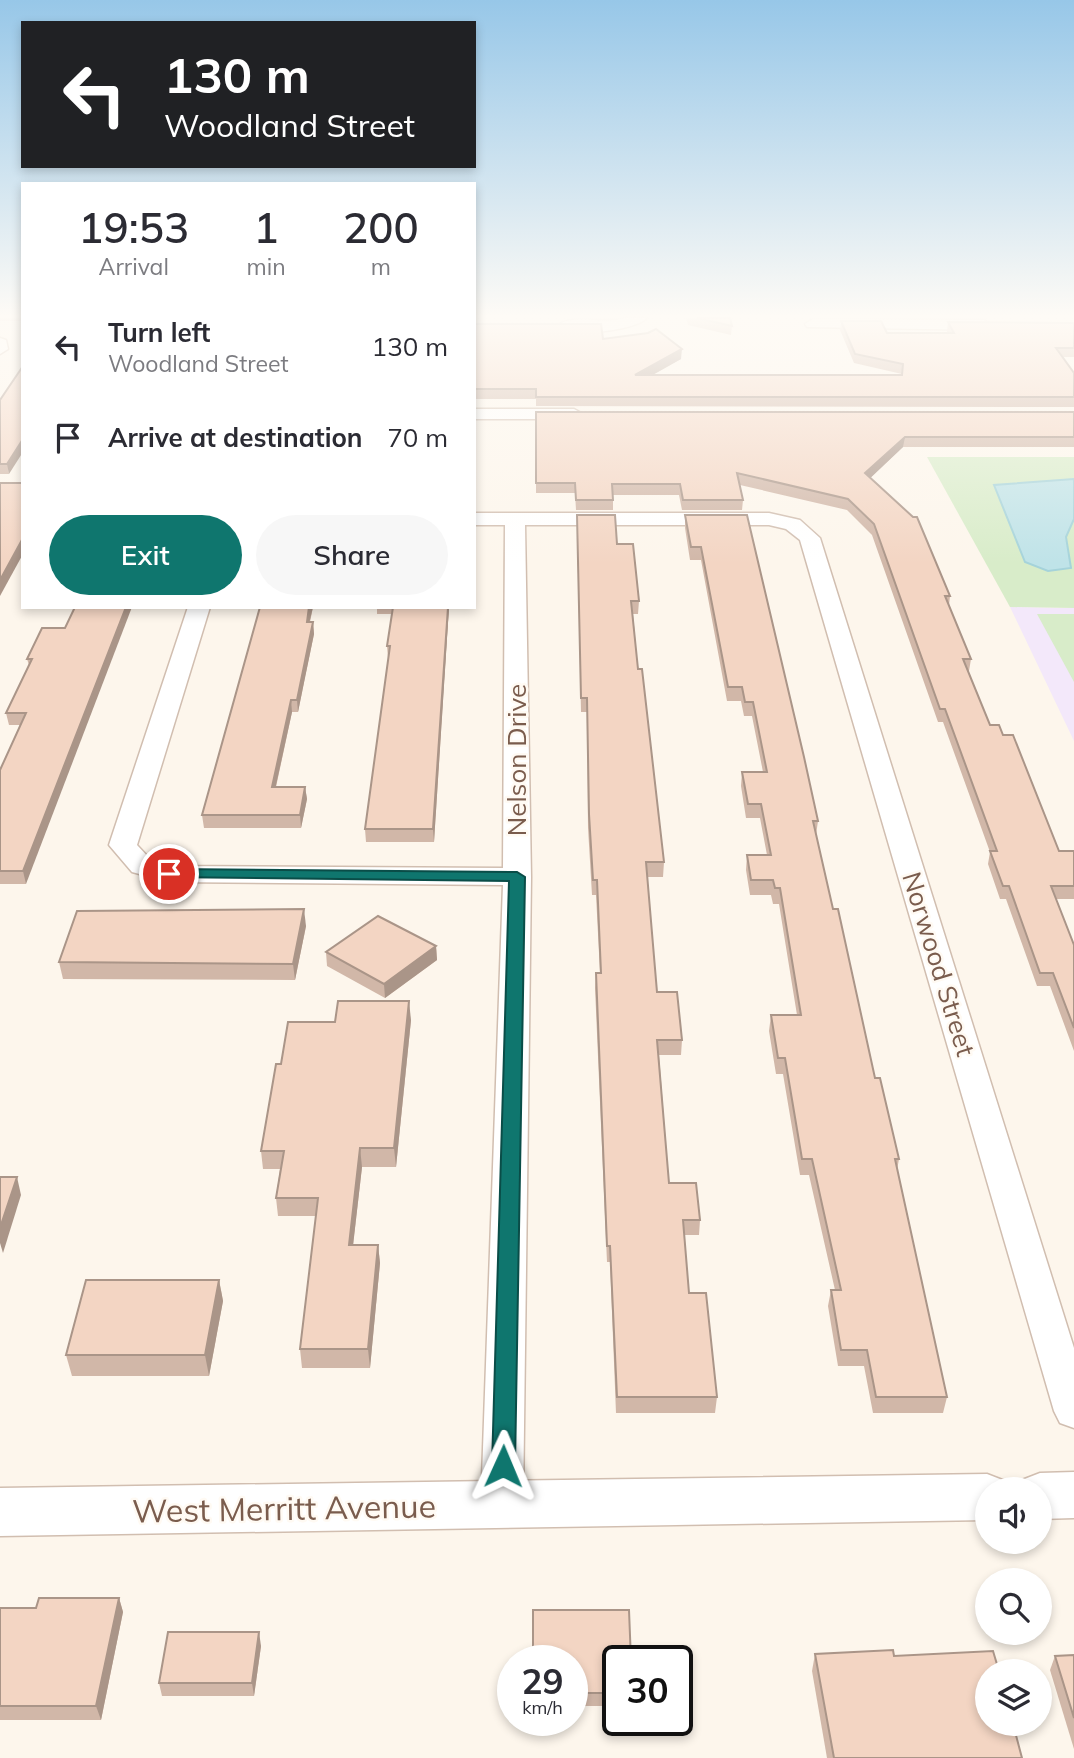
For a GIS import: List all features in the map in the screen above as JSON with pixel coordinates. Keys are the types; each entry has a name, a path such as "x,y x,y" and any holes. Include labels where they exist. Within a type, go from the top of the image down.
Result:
{"street":[{"path":"476,414 586,414"},
{"path":"476,519 515,519"},
{"name":"Norwood Street","path":"515,519 769,519 793,524 810,538 1074,1411"},
{"name":"Nelson Drive","path":"502,1505 517,877 515,519"},
{"path":"198,609 122,845 131,859 146,870 169,874 517,877"},
{"path":"1052,1496 1074,1495"},
{"name":"West Merritt Avenue","path":"0,1512 975,1497"}],"shaded area":[{"path":"1010,607 1074,608 1074,741"}],"green space":[{"path":"927,457 1074,457 1074,608 1010,607"},
{"path":"1037,614 1074,614 1074,682"}],"water":[{"path":"1074,479 1074,519 1066,537 1071,568 1048,571 1025,562 994,485"}],"building":[{"path":"0,400 21,400 21,442 7,464 0,464"},
{"path":"536,412 1074,412 1074,437 905,437 865,473 913,517 917,517 950,596 945,596 971,659 963,659 990,725 999,725 1003,735 1013,735 1059,851 1074,851 1074,886 1051,886 1074,945 1074,1028 1053,973 1040,973 1009,886 1003,886 990,851 997,851 945,709 940,709 874,524 848,499 737,473 743,500 683,500 680,484 612,484 613,500 576,500 575,483 536,483"},
{"path":"0,483 21,483 21,542 0,580"},
{"path":"577,515 615,515 617,544 633,544 639,601 631,601 638,669 642,669 664,862 646,862 657,992 677,992 682,1040 657,1040 669,1183 696,1183 700,1220 683,1220 689,1293 706,1293 717,1397 617,1397 610,1246 607,1246 596,973 601,973 597,880 593,880 589,814 587,698 581,698"},
{"path":"685,515 747,515 818,821 813,821 833,909 838,909 875,1078 880,1078 899,1159 895,1159 947,1397 876,1397 867,1350 841,1350 831,1290 841,1290 812,1159 802,1159 785,1058 778,1058 771,1015 801,1015 780,888 775,888 773,880 751,880 747,855 771,855 761,804 748,804 742,772 767,772 753,702 745,702 742,687 728,687 701,547 691,547"},
{"path":"74,609 125,609 23,871 0,871 0,770 26,713 6,713 32,659 27,659 42,628 65,628"},
{"path":"259,609 309,609 307,622 313,622 297,700 291,700 272,787 305,787 300,815 202,815"},
{"path":"393,609 448,609 433,829 365,829 390,646 387,646"},
{"path":"304,909 293,964 59,962 77,911"},
{"path":"378,916 436,946 384,984 326,952"},
{"path":"338,1001 409,1001 394,1148 360,1148 349,1245 378,1245 368,1349 300,1349 318,1198 276,1198 284,1151 261,1151 276,1064 281,1064 288,1022 335,1022"},
{"path":"0,1177 17,1177 0,1228"},
{"path":"86,1280 219,1280 205,1355 66,1355"},
{"path":"39,1598 119,1598 96,1706 0,1706 0,1608 36,1608"},
{"path":"533,1610 629,1610 630,1645 602,1645 602,1693 588,1693 588,1645 533,1645"},
{"path":"168,1632 259,1632 252,1683 159,1683"},
{"path":"893,1650 894,1656 993,1651 995,1659 975,1659 975,1736 1016,1736 1022,1758 834,1758 815,1654"},
{"path":"1074,1655 1074,1718 1055,1656"}],"route":[{"path":"169,874 517,877 503,1466"}]}
